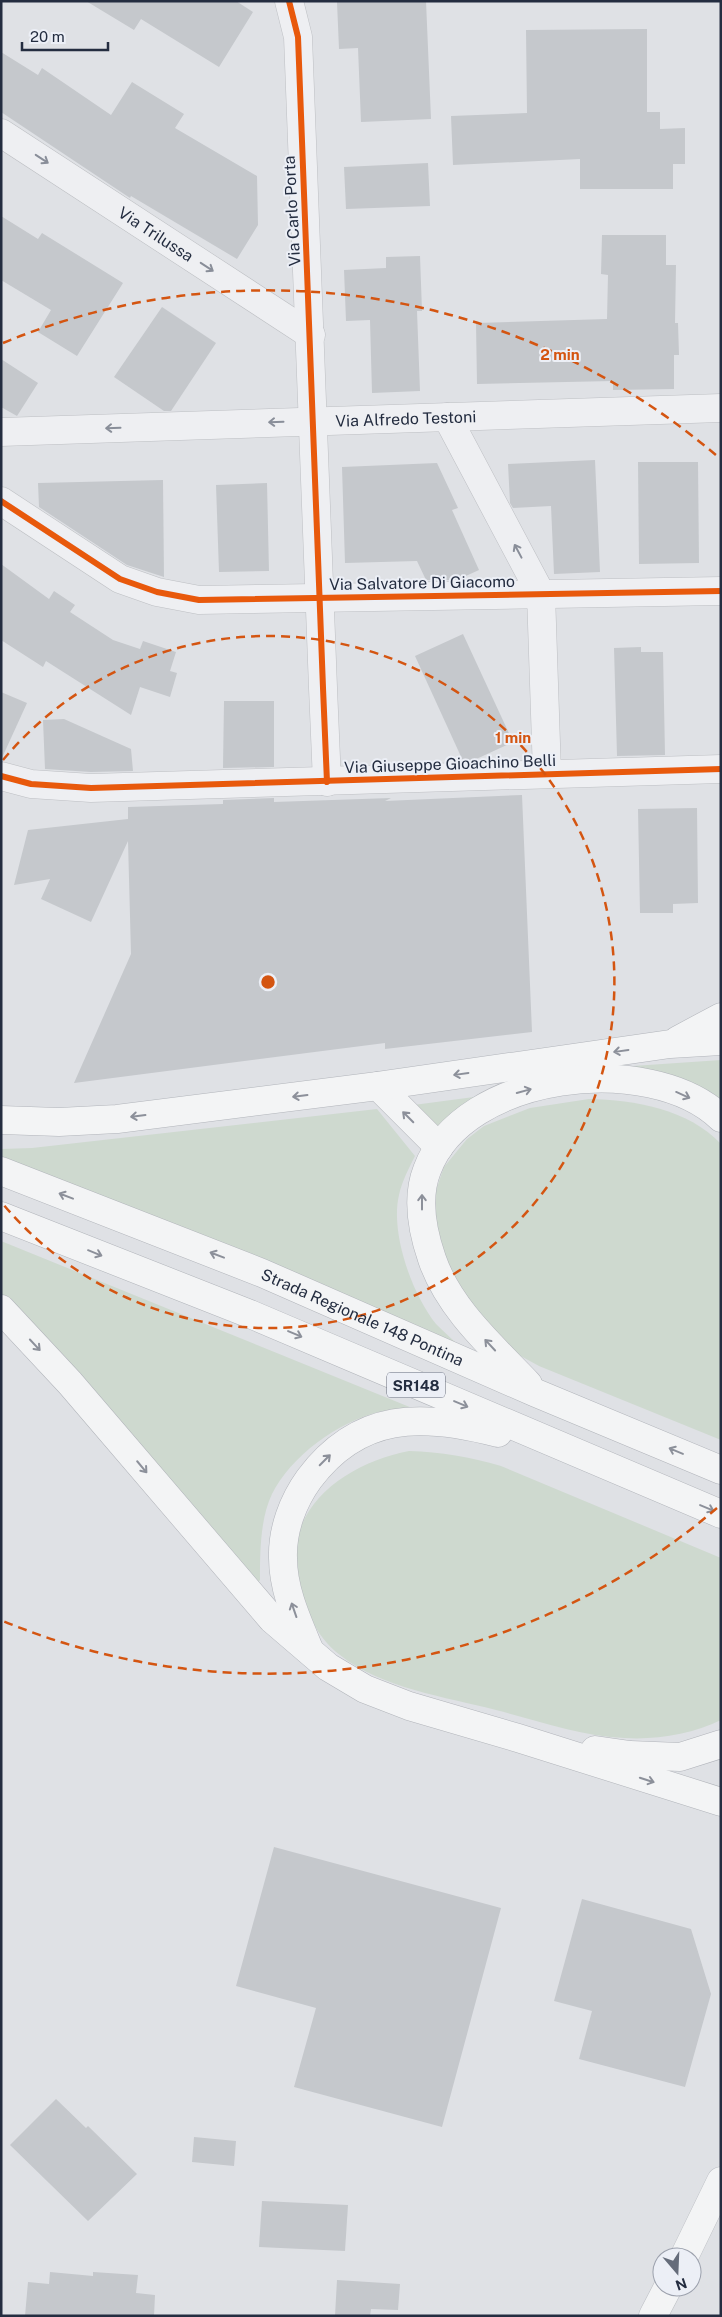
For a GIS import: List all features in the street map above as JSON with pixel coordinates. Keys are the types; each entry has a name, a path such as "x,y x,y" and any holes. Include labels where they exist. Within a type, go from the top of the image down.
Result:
{"main road":[{"path":"670,1044 721,1017"},
{"path":"1,1120 59,1122 117,1119 378,1086 670,1044 721,1041"},
{"path":"536,1393 469,1321 446,1290 432,1260 423,1221 422,1197 426,1172 438,1147 460,1124 492,1102 520,1092 578,1081 624,1080 650,1084 691,1099 721,1118"},
{"path":"378,1086 438,1147"},
{"name":"Strada Regionale 148 Pontina","path":"1,1171 262,1273 536,1393 721,1470"},
{"name":"SR148","path":"1,1216 250,1314 721,1514"},
{"path":"1,1309 70,1383 272,1619 311,1655 345,1678 386,1698 518,1738 676,1790 721,1802"},
{"path":"311,1655 287,1588 283,1548 293,1506 306,1484 324,1461 345,1442 376,1426 410,1421 433,1422 485,1430 581,1456"},
{"path":"518,1738 630,1755 680,1757 721,1744"},
{"path":"518,1738 627,1757 721,1764"},
{"path":"676,1790 721,1815"},
{"path":"689,2247 721,2181"},
{"path":"653,2316 663,2297"}],"street":[{"name":"Via Carlo Porta","path":"289,1 298,37 327,782"},
{"name":"Via Trilussa","path":"1,133 311,335"},
{"name":"Via Alfredo Testoni","path":"1,432 314,420 721,408"},
{"path":"447,417 541,594 547,773"},
{"name":"Via Salvatore Di Giacomo","path":"1,501 109,572 138,586 177,597 199,600 721,591"},
{"name":"Via Giuseppe Gioachino Belli","path":"1,776 31,784 91,788 721,769"}],"shaded area":[{"path":"721,1060 721,1104 691,1083 633,1066"},
{"path":"474,1097 435,1128 406,1106"},
{"path":"589,1099 642,1104 660,1109 693,1122 721,1144 721,1440 539,1366 517,1354 461,1299 433,1234 436,1190 444,1167 467,1139 484,1126 530,1108"},
{"path":"377,1109 415,1156 402,1185 397,1210 400,1245 411,1280 436,1324 458,1345 1,1156 1,1149 32,1148"},
{"path":"1,1241 417,1410 393,1410 363,1417 332,1432 317,1442 291,1467 280,1480 272,1494 265,1514 260,1559 260,1580 257,1584 1,1301"},
{"path":"409,1451 455,1455 501,1466 721,1558 721,1720 699,1729 662,1737 625,1738 592,1734 415,1690 375,1676 356,1666 333,1649 321,1635 312,1619 296,1573 296,1544 303,1523 314,1504 329,1488 347,1475 366,1464"}],"building":[{"path":"86,1 236,1 253,12 219,67 141,19 134,30"},
{"path":"426,1 431,119 361,122 358,48 339,49 337,2"},
{"path":"647,29 647,112 660,112 660,129 685,128 685,164 673,164 673,189 580,189 580,159 453,165 451,116 527,113 526,30"},
{"path":"1,52 38,75 42,68 111,115 132,82 184,114 175,128 257,176 258,225 237,259 131,196 130,198 1,112"},
{"path":"428,163 430,206 346,209 344,167"},
{"path":"1,216 38,239 42,233 123,283 77,356 38,332 51,310 1,280"},
{"path":"602,235 666,235 666,265 676,265 675,323 678,323 679,355 674,355 674,389 613,390 613,381 477,384 476,323 607,319 608,275 601,274"},
{"path":"420,256 422,311 417,311 420,391 372,393 370,320 346,321 344,270 386,268 386,257"},
{"path":"162,307 216,343 171,411 164,411 114,377"},
{"path":"1,359 38,383 17,416 1,407"},
{"path":"595,460 600,572 554,574 551,506 513,508 510,503 508,464"},
{"path":"638,462 698,462 699,563 639,564"},
{"path":"437,463 458,508 452,510 479,570 457,580 426,580 417,561 345,563 342,467"},
{"path":"163,480 164,577 127,565 39,507 38,483"},
{"path":"267,483 269,571 219,572 216,485"},
{"path":"1,564 49,599 54,591 75,605 70,612 113,640 140,649 143,641 176,652 170,671 177,673 170,697 140,687 131,715 46,661 43,667 1,640"},
{"path":"463,634 513,742 472,761 463,761 415,656"},
{"path":"641,647 641,652 663,652 665,755 617,756 614,648"},
{"path":"1,692 27,703 1,760"},
{"path":"224,701 274,701 274,767 223,768"},
{"path":"64,719 131,749 133,771 91,772 45,769 43,720"},
{"path":"522,795 532,1032 385,1049 385,1043 74,1083 131,954 128,841 91,922 41,899 50,879 14,885 28,830 128,819 128,807 223,804 223,800 274,798 274,802 391,798 385,801"},
{"path":"697,808 698,903 673,904 673,913 640,913 638,809"},
{"path":"274,1847 501,1908 442,2127 294,2087 316,2008 236,1986"},
{"path":"582,1899 691,1929 711,1994 685,2087 579,2059 592,2011 554,2001"},
{"path":"56,2099 86,2128 88,2126 137,2174 88,2221 10,2145"},
{"path":"194,2137 236,2141 234,2166 192,2162"},
{"path":"262,2201 348,2205 345,2251 259,2247"},
{"path":"50,2272 93,2276 93,2272 138,2275 136,2293 155,2295 154,2316 25,2316 28,2282 49,2284"},
{"path":"337,2280 400,2284 398,2310 371,2309 370,2316 335,2316"}],"cycle path":[{"path":"289,1 298,37 327,782"},
{"path":"1,501 120,579 157,592 199,600 721,591"},
{"path":"1,776 31,784 91,788 721,769"}]}
